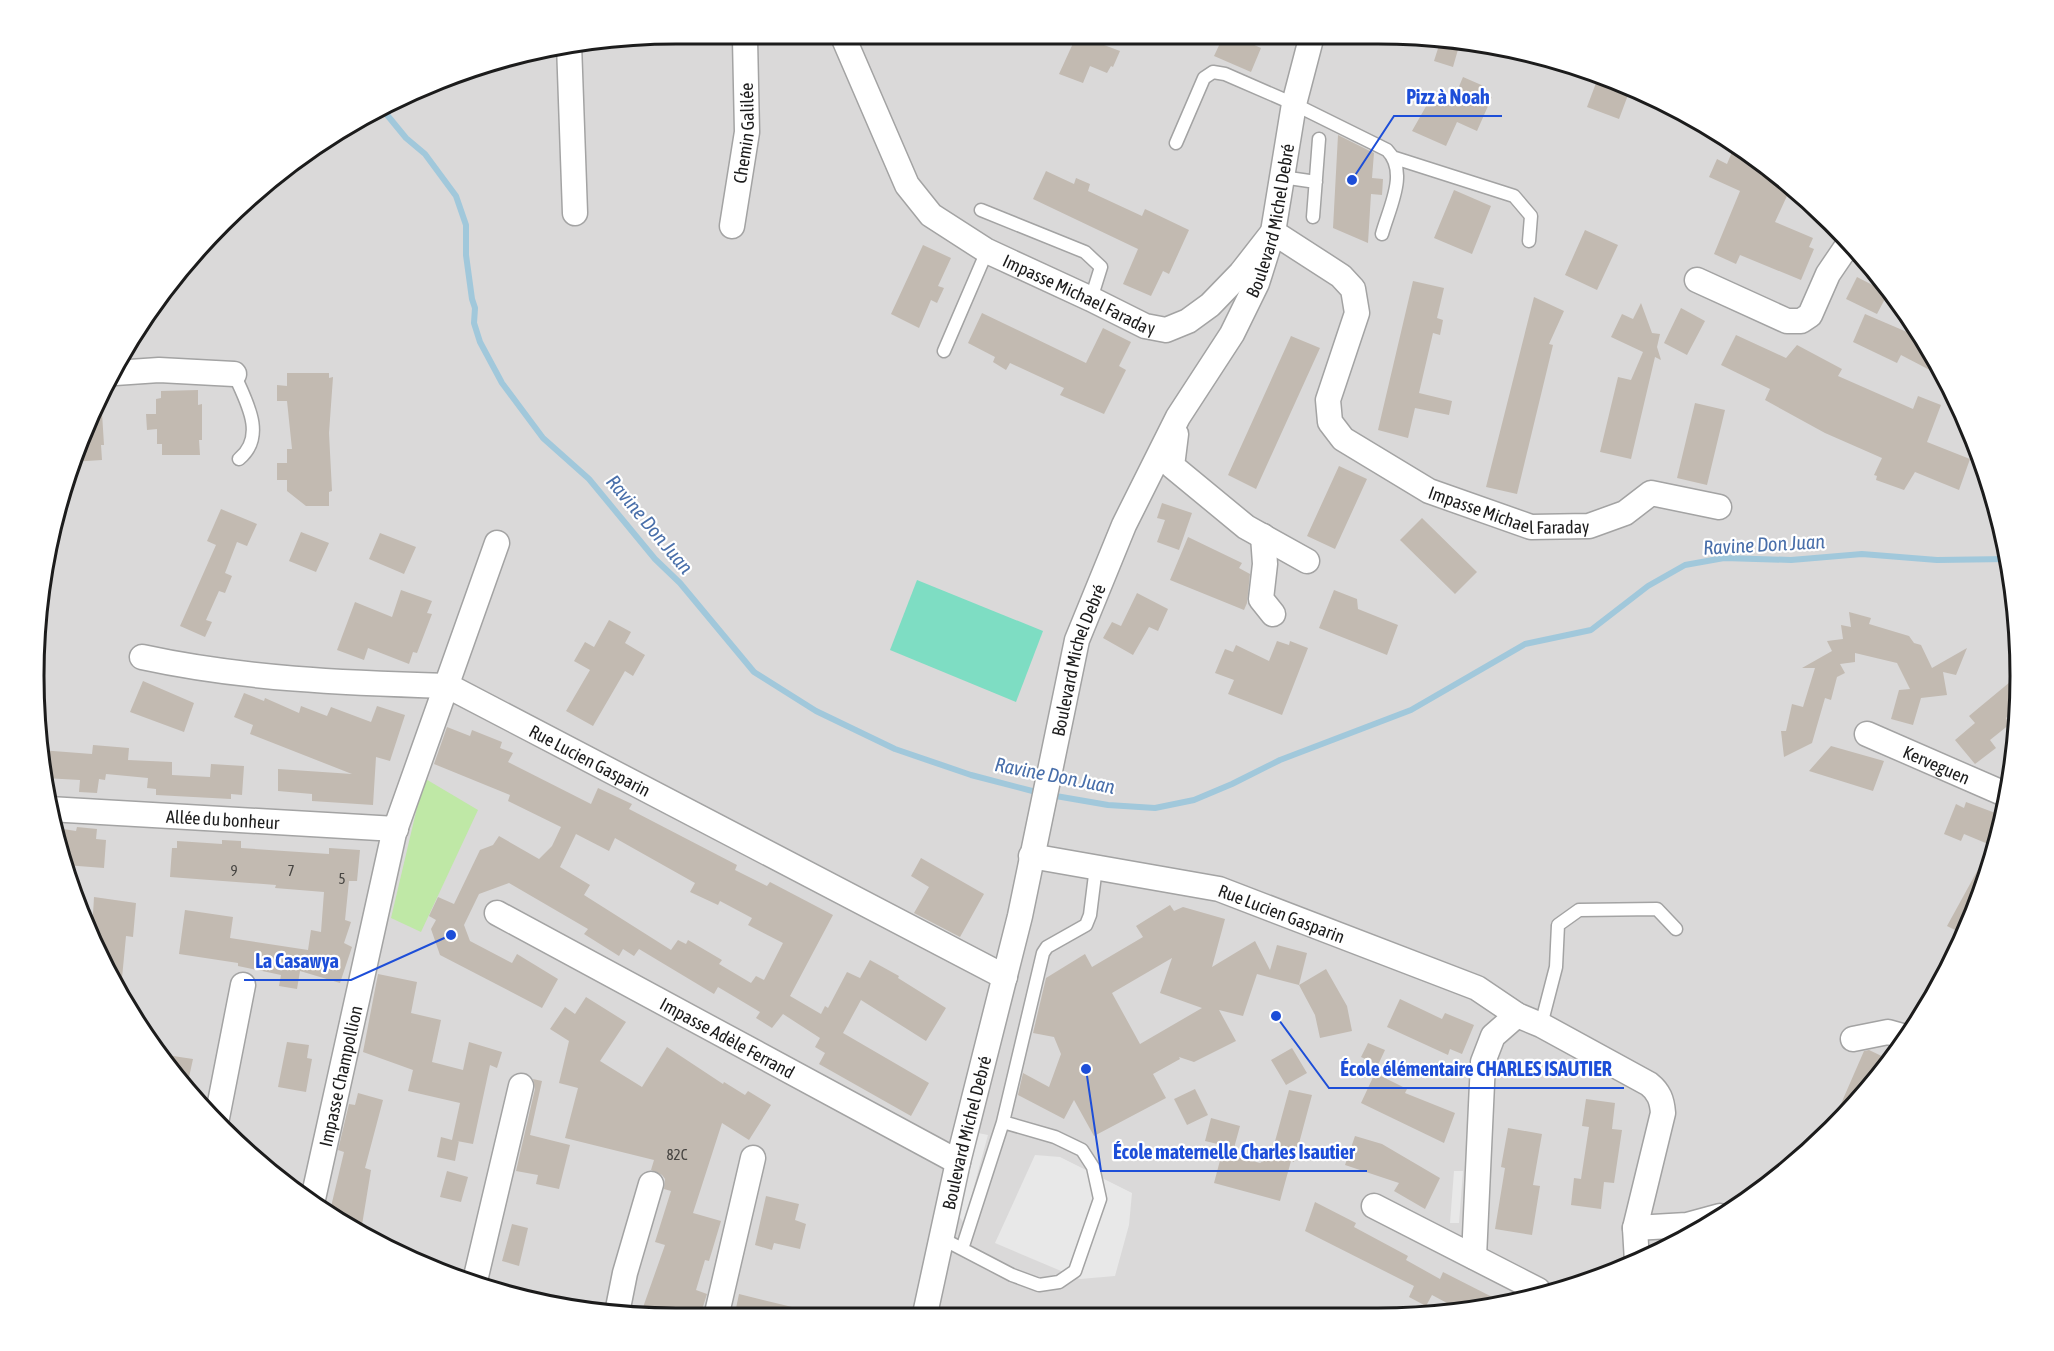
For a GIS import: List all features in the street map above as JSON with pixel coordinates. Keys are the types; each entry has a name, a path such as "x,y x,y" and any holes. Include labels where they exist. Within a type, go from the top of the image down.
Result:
{"street":[{"name":"Chemin Galilée","path":"732,226 747,132 745,44"},
{"name":"Impasse Michael Faraday","path":"846,44 907,185 931,215 987,251 1091,299 1144,327 1166,330 1188,321 1210,305 1241,273 1273,232 1341,276 1353,289 1357,313 1328,400 1330,422 1343,439 1429,491 1531,526 1589,526 1625,513 1651,493 1719,507"},
{"name":"Boulevard Michel Debré","path":"927,1308 952,1244 958,1162 1005,977 1044,806 1077,640 1124,525 1178,417 1232,334 1257,283 1273,232 1294,104 1310,44"},
{"path":"569,53 575,213"},
{"path":"1697,280 1787,321 1800,321 1810,315 1835,260 1845,249"},
{"path":"121,373 159,370 234,374"},
{"path":"1178,417 1172,466 1245,527 1307,561"},
{"path":"1263,536 1265,564 1261,599 1274,614"},
{"path":"396,830 497,543"},
{"name":"Rue Lucien Gasparin","path":"142,657 191,668 258,675 356,683 448,686 1005,977"},
{"name":"Kerveguen","path":"1867,734 1999,792"},
{"name":"Allée du bonheur","path":"58,810 396,830"},
{"name":"Impasse Champollion","path":"314,1194 396,830"},
{"name":"Rue Lucien Gasparin","path":"1031,856 1219,889 1477,988 1517,1015 1541,1025 1649,1084 1662,1100 1663,1113 1635,1228 1636,1252"},
{"name":"Impasse Adèle Ferrand","path":"497,913 958,1162"},
{"path":"218,1111 243,985"},
{"path":"1474,1257 1483,1062 1493,1036 1517,1015"},
{"path":"1853,1039 1888,1032 1898,1035"},
{"path":"476,1275 521,1086"},
{"path":"718,1308 753,1158"},
{"path":"619,1305 625,1273 651,1184"},
{"path":"1374,1206 1534,1288"},
{"path":"1635,1228 1694,1223"}],"lane":[{"path":"1176,143 1204,78 1213,72 1224,74 1294,104 1387,150 1395,158 1514,196 1531,216 1529,241"},
{"path":"1313,217 1319,139"},
{"path":"1382,234 1399,172 1395,158"},
{"path":"1282,177 1316,182"},
{"path":"981,210 1085,252 1101,267 1091,299"},
{"path":"944,351 987,251"},
{"path":"234,374 248,406 253,440 248,452 238,459"},
{"path":"1003,1122 1055,1137 1082,1150 1093,1167 1100,1199 1075,1271 1059,1282 1039,1285 1012,1275 952,1244 1003,1122 1043,953 1047,946 1086,925 1090,915 1096,867"},
{"path":"1541,1025 1556,967 1558,925 1579,910 1657,909 1676,929"}],"shaded area":[{"path":"1378,44 1461,49 1542,65 1582,77 1658,109 1730,150 1795,200 1854,259 1880,291 1904,324 1945,396 1977,472 1989,512 2005,593 2009,634 2009,717 2005,758 1989,839 1977,879 1945,955 1926,992 1904,1027 1854,1092 1795,1151 1763,1177 1730,1201 1658,1242 1582,1274 1542,1286 1461,1302 1378,1308 676,1308 593,1302 512,1286 472,1274 396,1242 324,1201 259,1151 200,1092 150,1027 128,992 92,917 65,839 49,758 45,717 45,634 56,552 77,472 109,396 150,324 200,259 259,200 291,174 359,128 396,109 472,77 552,56 634,45"},
{"path":"973,1132 988,1135 964,1223 954,1210"},
{"path":"1035,1155 1060,1157 1132,1193 1129,1225 1115,1276 1080,1279 995,1243"},
{"path":"1454,1171 1463,1171 1459,1223 1450,1223"}],"green space":[{"path":"917,580 1043,631 1016,702 890,650"},
{"path":"424,778 478,810 421,932 391,918"}],"building":[{"path":"1073,44 1101,44 1120,51 1113,67 1111,66 1107,73 1090,66 1083,83 1059,74"},
{"path":"1220,44 1252,44 1261,48 1251,72 1214,56"},
{"path":"1439,47 1458,49 1453,67 1434,61"},
{"path":"1463,77 1486,87 1484,93 1492,97 1477,131 1457,122 1446,146 1412,131 1433,94 1452,103"},
{"path":"1596,83 1628,95 1619,119 1587,107"},
{"path":"1338,135 1374,153 1372,178 1383,179 1382,195 1371,194 1368,243 1333,228"},
{"path":"1732,152 1788,194 1775,222 1813,238 1809,247 1814,249 1801,280 1740,255 1736,264 1714,254 1740,191 1709,177 1717,159 1727,164"},
{"path":"1046,171 1074,184 1076,178 1090,184 1088,191 1142,216 1145,209 1189,230 1169,274 1163,271 1151,296 1123,284 1138,249 1033,199"},
{"path":"1454,190 1491,206 1472,254 1434,238"},
{"path":"1585,230 1618,245 1597,290 1565,275"},
{"path":"923,245 951,258 938,286 944,288 937,303 931,300 919,328 891,314"},
{"path":"1857,277 1877,287 1885,298 1877,314 1846,299"},
{"path":"1413,281 1444,288 1437,318 1443,320 1440,335 1433,333 1419,393 1452,401 1449,415 1415,408 1408,438 1378,430"},
{"path":"1534,297 1564,311 1549,344 1553,345 1517,494 1486,487"},
{"path":"1641,303 1652,333 1660,334 1657,347 1661,360 1655,357 1631,459 1600,452 1618,377 1631,380 1643,352 1611,337 1622,314 1633,319"},
{"path":"1681,308 1705,321 1687,355 1664,343"},
{"path":"982,313 1086,363 1103,328 1131,342 1119,366 1126,370 1104,414 1060,395 1064,388 1010,363 1006,370 993,362 995,357 968,343"},
{"path":"1865,314 1910,333 1932,371 1901,355 1897,363 1853,342"},
{"path":"1736,335 1786,358 1797,345 1842,369 1838,376 1913,409 1918,396 1941,405 1927,442 1970,459 1959,490 1915,472 1904,490 1876,480 1877,476 1874,475 1882,458 1825,433 1765,400 1770,389 1721,365"},
{"path":"1291,336 1320,348 1256,489 1228,475"},
{"path":"287,373 329,373 329,378 333,377 329,433 332,491 329,492 329,506 306,506 287,491 287,480 277,480 277,463 287,463 287,449 292,449 287,401 277,401 277,385 287,386"},
{"path":"198,390 198,405 202,404 200,455 162,455 162,444 157,444 157,429 147,430 146,414 156,414 156,399 161,398 161,391"},
{"path":"1695,403 1725,410 1707,485 1677,478"},
{"path":"102,412 104,445 101,445 102,460 81,461"},
{"path":"1339,466 1367,479 1335,549 1307,536"},
{"path":"1162,503 1192,513 1179,550 1157,542 1165,520 1157,518"},
{"path":"221,509 257,524 247,546 237,542 225,573 232,576 225,593 219,591 206,620 212,622 205,637 180,626 216,545 207,541"},
{"path":"1422,518 1477,572 1455,594 1400,540"},
{"path":"301,532 329,543 316,572 289,561"},
{"path":"380,533 416,547 404,574 369,559"},
{"path":"1188,537 1242,563 1239,568 1250,574 1247,603 1244,610 1170,580"},
{"path":"401,590 432,601 427,613 432,614 417,653 413,652 409,664 368,648 364,660 337,650 355,602 392,617"},
{"path":"1334,590 1357,599 1358,609 1398,625 1387,655 1319,628"},
{"path":"1137,593 1168,609 1158,631 1149,627 1133,655 1103,638 1112,622 1121,626"},
{"path":"1849,612 1871,618 1869,624 1909,636 1914,643 1921,645 1932,668 1967,648 1956,675 1943,672 1947,695 1921,698 1913,725 1891,719 1899,690 1910,689 1897,663 1855,653 1855,662 1840,664 1845,673 1837,677 1831,700 1825,698 1812,743 1784,757 1781,731 1786,731 1792,704 1803,707 1815,668 1802,668 1832,651 1827,641 1843,639 1841,625 1851,627"},
{"path":"609,620 631,632 625,643 645,655 633,676 625,671 593,726 566,711 590,670 574,661 585,642 594,647"},
{"path":"1277,641 1289,645 1290,641 1308,648 1282,715 1228,694 1234,680 1215,673 1225,649 1233,652 1236,645 1269,661"},
{"path":"143,681 194,703 184,732 130,712"},
{"path":"2010,682 2009,716 2006,718 2008,725 1990,740 1996,748 1975,764 1955,740 1975,723 1969,716"},
{"path":"244,693 264,701 265,698 299,713 301,706 327,716 331,707 371,722 377,706 405,715 390,761 376,757 373,805 312,801 312,794 278,791 278,769 352,774 250,734 253,725 234,717"},
{"path":"447,727 470,736 472,730 502,742 500,748 513,753 508,762 591,804 598,788 632,804 629,809 737,865 735,870 767,886 770,882 833,915 790,996 821,1014 825,1006 828,1008 847,972 860,978 870,960 899,976 898,978 946,1008 926,1041 861,1000 843,1033 929,1083 911,1116 819,1064 825,1053 815,1047 820,1038 783,1014 772,1028 756,1018 760,1012 718,987 714,994 639,949 634,956 623,949 619,956 584,934 588,929 509,883 479,894 464,925 470,941 512,963 517,954 558,979 542,1008 440,955 431,929 436,920 429,916 438,897 454,904 480,850 493,845 499,836 539,859 552,846 561,827 508,801 510,795 434,764","holes":["576,834 609,851 615,838 695,883 690,892 718,905 720,901 752,918 748,925 783,943 764,980 756,976 751,983 719,964 722,960 688,940 686,944 678,940 671,950 584,895 590,885 560,867"]},
{"path":"93,745 129,748 128,760 172,762 172,775 210,777 211,764 244,766 242,795 231,794 231,799 156,795 156,789 147,788 148,778 106,774 105,780 99,779 97,793 79,792 80,780 52,778 48,751 92,754"},
{"path":"1831,746 1884,761 1873,791 1809,771"},
{"path":"1966,802 1995,813 1988,844 1964,834 1961,841 1944,834 1956,804 1964,808"},
{"path":"77,827 97,829 96,839 106,840 104,868 73,866 63,829 76,831"},
{"path":"222,840 241,841 241,848 329,854 329,848 360,850 357,881 349,881 345,920 351,922 344,943 352,947 340,983 300,971 297,989 279,986 281,975 238,966 238,963 179,954 185,910 233,917 230,938 308,950 311,930 321,932 324,892 275,888 276,885 170,877 172,848 177,848 177,841 222,844"},
{"path":"921,858 984,894 960,937 914,913 929,887 911,876"},
{"path":"1981,864 1981,864 1956,930 1947,926"},
{"path":"94,897 136,903 133,937 126,936 122,980 109,955 93,919"},
{"path":"1170,905 1174,911 1183,907 1225,919 1212,967 1255,941 1270,970 1277,945 1307,953 1299,985 1257,974 1243,1016 1219,1010 1236,1041 1194,1062 1179,1057 1180,1059 1153,1074 1166,1098 1094,1136 1074,1100 1064,1119 1018,1095 1023,1073 1049,1087 1061,1054 1054,1037 1033,1033 1046,978 1085,954 1092,967 1143,937 1136,926","holes":["1172,958 1160,993 1202,1008 1140,1044 1112,993"]},
{"path":"1326,969 1347,1006 1352,1031 1320,1038 1315,1015 1299,985"},
{"path":"378,974 417,982 411,1013 441,1020 432,1062 463,1070 469,1042 502,1052 497,1068 490,1065 473,1144 459,1141 455,1161 437,1157 441,1137 452,1140 460,1103 408,1091 413,1070 363,1052"},
{"path":"586,997 626,1022 600,1061 642,1087 667,1047 723,1084 724,1082 745,1095 748,1091 771,1105 749,1140 722,1123 693,1213 721,1221 709,1261 705,1260 696,1290 707,1294 703,1308 643,1306 665,1245 655,1242 671,1191 664,1189 665,1179 662,1175 651,1170 654,1160 565,1138 578,1088 559,1083 569,1041 550,1029 565,1007 575,1014"},
{"path":"1400,999 1442,1019 1445,1013 1474,1025 1462,1054 1450,1049 1448,1055 1387,1027"},
{"path":"287,1042 309,1045 307,1058 312,1059 306,1092 278,1087"},
{"path":"1368,1043 1385,1050 1378,1065 1361,1057"},
{"path":"1292,1048 1307,1073 1286,1085 1271,1060"},
{"path":"1869,1050 1883,1056 1840,1107 1864,1051"},
{"path":"171,1056 193,1059 189,1078"},
{"path":"1375,1073 1407,1089 1405,1093 1455,1113 1444,1143 1361,1103"},
{"path":"533,1079 542,1081 530,1135 570,1145 559,1189 536,1184 538,1175 516,1171 535,1089"},
{"path":"1195,1089 1208,1115 1187,1125 1174,1099"},
{"path":"1289,1090 1312,1095 1294,1162 1291,1161 1280,1201 1214,1183 1222,1153 1260,1163 1271,1156"},
{"path":"358,1093 383,1100 365,1168 371,1170 362,1225 331,1206 344,1152 338,1150 349,1104 355,1105"},
{"path":"1586,1099 1615,1103 1612,1129 1622,1130 1614,1183 1604,1182 1601,1209 1571,1205 1574,1178 1581,1179 1589,1127 1582,1126"},
{"path":"1211,1118 1240,1126 1234,1148 1205,1141"},
{"path":"1508,1128 1542,1134 1533,1185 1540,1186 1532,1235 1495,1229 1505,1168 1501,1167"},
{"path":"1355,1136 1382,1144 1440,1178 1425,1209 1394,1191 1399,1183 1345,1165"},
{"path":"447,1171 468,1177 461,1202 440,1197"},
{"path":"766,1196 799,1204 795,1220 806,1224 800,1249 774,1243 772,1250 755,1245"},
{"path":"1315,1202 1356,1223 1354,1227 1408,1256 1406,1260 1440,1279 1443,1272 1492,1297 1448,1303 1432,1295 1425,1306 1409,1297 1414,1286 1305,1231"},
{"path":"512,1224 528,1228 519,1266 502,1261"},
{"path":"739,1294 792,1307 792,1308 736,1308"}],"waterway":[{"name":"Ravine Don Juan","path":"386,114 406,138 425,154 456,196 466,225 466,255 475,308 474,323 480,342 502,383 543,438 589,479 655,559 680,583 754,672 816,711 895,749 971,775 1040,793"},
{"name":"Ravine Don Juan","path":"1050,795 1108,805 1155,808 1194,800 1280,760 1411,710 1525,644 1591,630 1648,586 1685,565 1724,558 1791,560 1862,554 1937,560 1999,559"}],"place":[{"name":"Pizz à Noah","path":"1352,180"},
{"name":"La Casawya","path":"451,935"},
{"name":"École élémentaire CHARLES ISAUTIER","path":"1276,1016"},
{"name":"École maternelle Charles Isautier","path":"1086,1069"}]}
